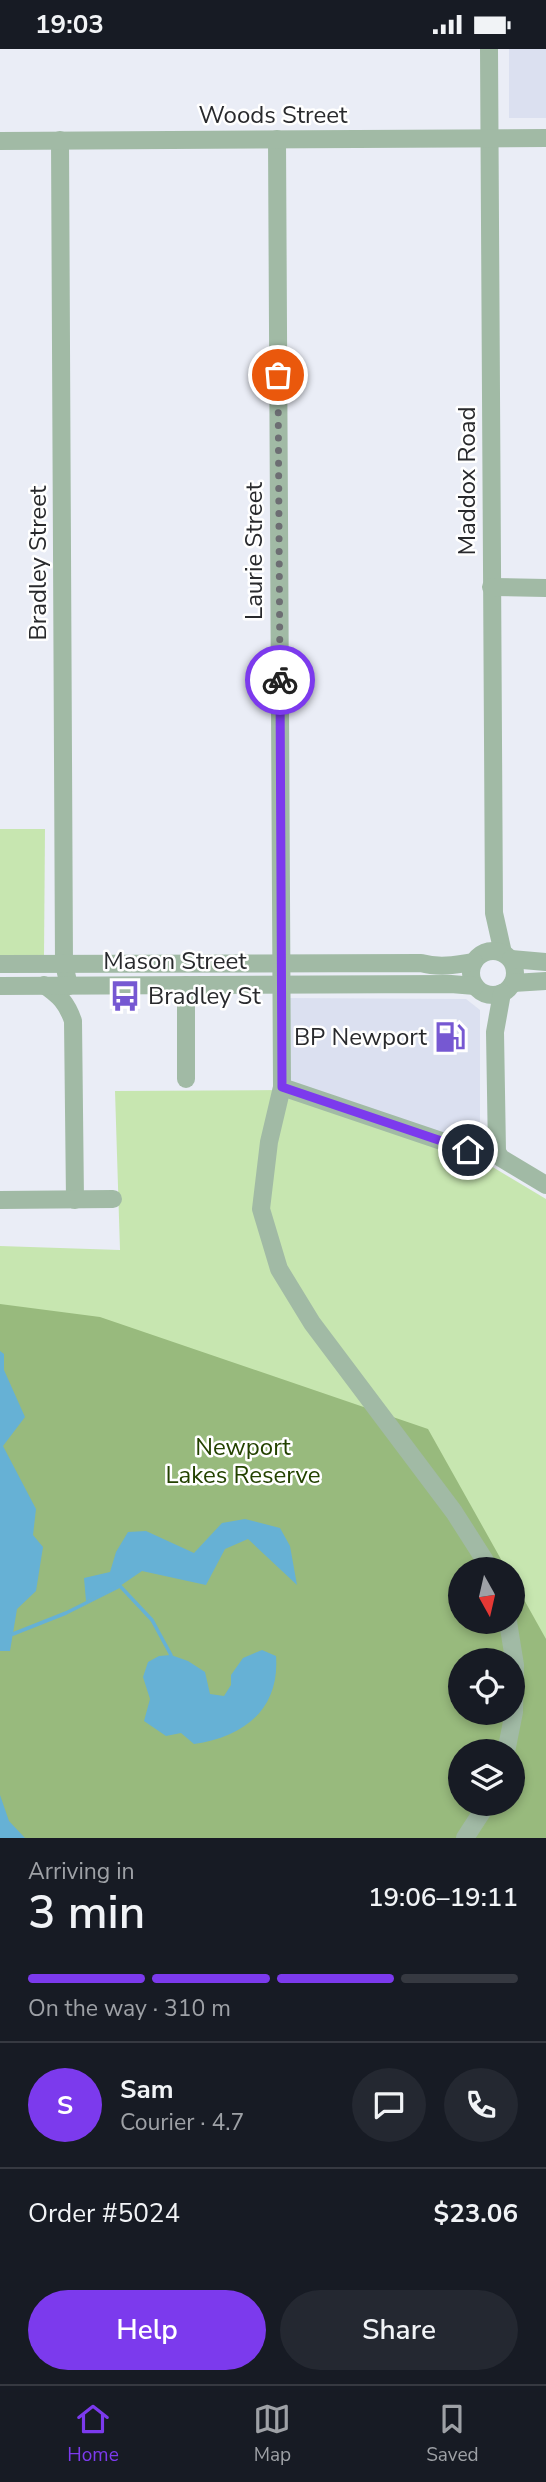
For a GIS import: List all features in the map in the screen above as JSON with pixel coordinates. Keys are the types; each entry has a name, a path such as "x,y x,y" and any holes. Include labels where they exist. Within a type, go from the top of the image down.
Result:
{"street":[{"name":"Maddox Road","path":"489,49 494,913 507,956"},
{"name":"Woods Street","path":"0,141 546,138"},
{"name":"Laurie Street","path":"277,139 282,1087 269,1142 261,1209 279,1269 312,1323 454,1512 483,1557"},
{"name":"Bradley Street","path":"60,140 64,964 69,986"},
{"path":"491,587 546,588"},
{"name":"Maddox Road","path":"479,958 494,913"},
{"path":"494,989 471,974 479,958 490,951 546,962"},
{"path":"494,989 515,971 507,956"},
{"name":"Mason Street","path":"0,964 421,963 449,966 479,958"},
{"name":"Mason Street","path":"0,986 451,984 494,989 546,981"},
{"path":"44,985 60,996 69,1007 73,1021 75,1200"},
{"path":"186,985 186,1079"},
{"path":"494,989 497,1152 501,1158 546,1185"},
{"path":"282,1087 468,1150"},
{"path":"0,1200 113,1199"},
{"path":"509,1739 514,1712 515,1665 510,1635"},
{"path":"466,1838 480,1816"}],"shaded area":[{"path":"509,49 546,49 546,118 509,118"},
{"path":"286,998 466,999 480,1010 480,1146 287,1085"}],"green space":[{"path":"0,829 45,829 44,955 0,955"},
{"name":"Newport Lakes Reserve","path":"283,1090 486,1163 546,1199 546,1838 0,1838 0,1246 120,1250 115,1091"},
{"name":"Newport Lakes Reserve","path":"0,1304 100,1317 428,1429 500,1557 448,1557 448,1635 525,1635 525,1601 546,1639 546,1838 0,1838"}],"water":[{"path":"0,1351 4,1354 4,1370 25,1417 3,1446 36,1509 33,1535 43,1547 36,1591 17,1609 10,1651 0,1651"},
{"path":"245,1519 280,1528 290,1546 297,1585 248,1539 225,1549 206,1585 142,1571 120,1586 86,1601 84,1578 110,1572 116,1552 128,1532 146,1531 194,1553 222,1523"},
{"path":"262,1650 276,1656 276,1675 265,1705 243,1727 228,1735 194,1744 181,1733 166,1736 144,1721 150,1699 143,1677 148,1662 159,1656 171,1655 188,1661 205,1672 210,1694 224,1696 231,1685 231,1675 243,1658"},
{"path":"0,1795 9,1821 25,1838 0,1838"}],"waterway":[{"path":"13,1634 66,1613 120,1586 152,1620 171,1655"}],"way so far":[{"path":"278,375 280,680"}],"place":[{"name":"Bradley St","path":"125,996"},
{"name":"BP Newport","path":"450,1037"}],"route":[{"path":"280,680 282,1087 468,1150"}]}
